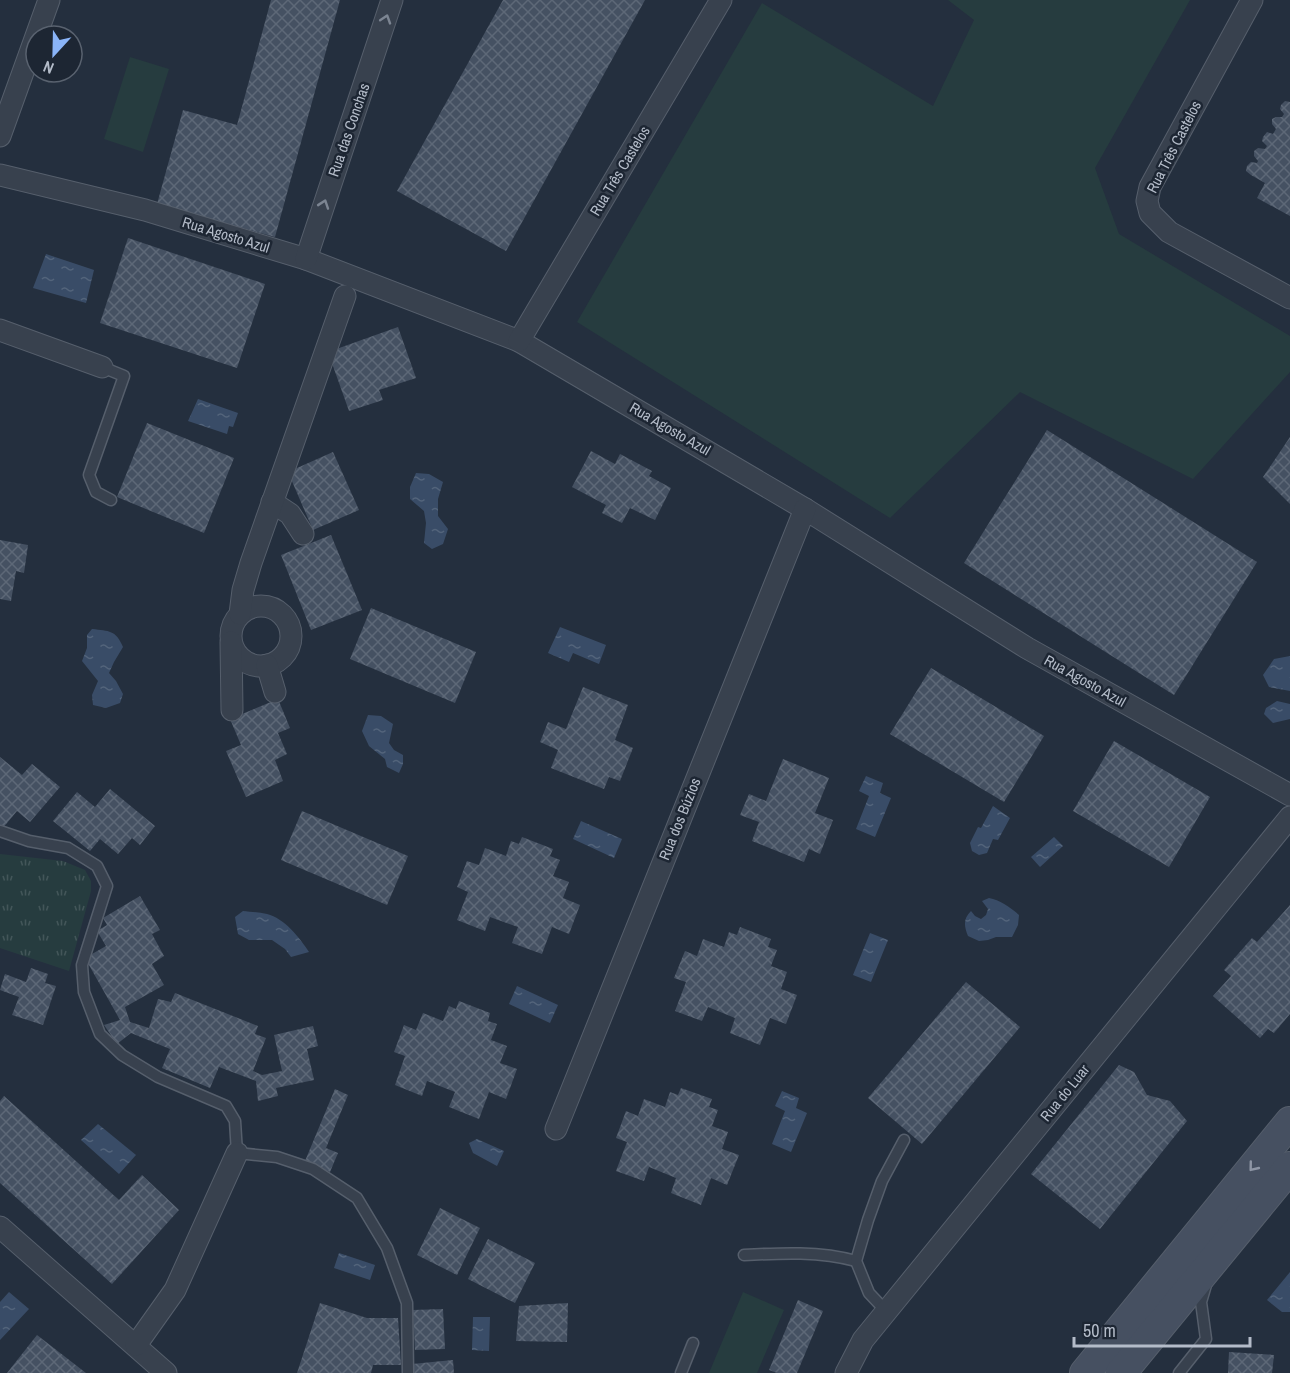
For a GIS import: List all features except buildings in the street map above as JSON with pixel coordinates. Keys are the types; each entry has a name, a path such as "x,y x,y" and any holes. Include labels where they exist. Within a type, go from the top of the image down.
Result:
{"main road":[{"path":"1085,1373 1290,1122"},
{"path":"1121,1373 1290,1167"}],"street":[{"path":"0,136 49,0"},
{"name":"Rua das Conchas","path":"306,259 393,0"},
{"name":"Rua Três Castelos","path":"519,341 721,0"},
{"name":"Rua Três Castelos","path":"1252,0 1150,187 1146,201 1150,213 1169,232 1290,298"},
{"name":"Rua Agosto Azul","path":"0,175 145,210 306,259 519,341 805,509 1027,648 1290,795"},
{"path":"240,614 243,590 272,502 345,296"},
{"path":"0,330 102,367"},
{"path":"272,502 290,513 303,534"},
{"name":"Rua dos Búzios","path":"556,1129 805,509"},
{"path":"231,638 239,657 248,663 258,665 267,665 283,656 291,639 287,620 273,608 252,607 240,614 232,628 231,638 232,710"},
{"path":"267,665 275,692"},
{"name":"Rua do Luar","path":"846,1373 862,1340 885,1311 1290,817"},
{"path":"136,1345 175,1290 237,1153"},
{"path":"0,1227 166,1373"}],"lane":[{"path":"102,367 124,376 89,475 96,492 111,500"},
{"path":"0,831 29,841 68,848 97,866 107,886 82,965 84,992 100,1034 122,1055 158,1077 226,1106 235,1121 237,1153 277,1157 313,1169 357,1198 387,1248 406,1303 408,1373"},
{"path":"885,1311 869,1293 856,1261 882,1180 904,1140"},
{"path":"744,1255 790,1252 840,1257 856,1261"},
{"path":"1179,1373 1206,1339 1201,1302 1214,1260"},
{"path":"681,1373 693,1343"}],"green space":[{"path":"948,0 1190,0 1095,168 1119,234 1290,336 1290,372 1193,479 1020,392 890,518 577,322 762,3 933,106 974,20"},
{"path":"130,57 169,69 143,152 104,139"},
{"path":"0,854 63,861 85,870 91,881 91,891 69,971 0,948"},
{"path":"743,1292 784,1310 757,1373 709,1373"}],"water":[{"path":"46,254 94,270 86,303 33,288"},
{"path":"198,399 238,413 233,427 229,426 227,434 188,421"},
{"path":"416,473 429,474 443,482 438,499 438,516 448,529 443,544 432,549 424,543 426,523 424,511 410,499 410,487"},
{"path":"560,627 606,645 599,664 573,653 569,662 548,653"},
{"path":"92,629 115,634 123,647 109,673 123,694 120,703 106,708 93,705 92,695 98,681 82,661 87,648 87,635"},
{"path":"1290,656 1290,691 1269,687 1263,675 1274,659"},
{"path":"1277,701 1290,704 1290,719 1273,723 1264,714 1266,708"},
{"path":"368,715 381,716 393,724 389,743 394,750 403,755 403,764 399,773 387,767 385,759 369,746 362,731"},
{"path":"866,776 883,783 880,793 891,798 875,837 856,829 869,796 859,791"},
{"path":"993,806 1010,818 998,840 993,839 987,853 979,855 972,851 970,843"},
{"path":"581,821 622,839 614,858 573,839"},
{"path":"1054,837 1063,846 1040,867 1031,857"},
{"path":"989,898 1005,904 1019,915 1018,925 1012,937 996,937 979,941 968,936 965,920 971,911 981,919 986,915 988,909 982,901"},
{"path":"243,911 273,916 296,935 309,952 291,957 285,949 272,940 249,940 238,934 235,917"},
{"path":"870,933 888,940 871,982 853,975"},
{"path":"517,986 558,1005 550,1023 509,1004"},
{"path":"782,1091 799,1098 796,1108 807,1113 791,1152 772,1144 785,1111 775,1106"},
{"path":"98,1124 136,1155 119,1174 81,1140"},
{"path":"477,1139 504,1151 497,1166 473,1153 469,1143"},
{"path":"339,1253 375,1265 370,1280 334,1268"},
{"path":"1290,1272 1290,1312 1282,1312 1267,1300"},
{"path":"9,1292 29,1309 0,1340 0,1302"},
{"path":"473,1317 490,1317 489,1351 472,1350"}]}
